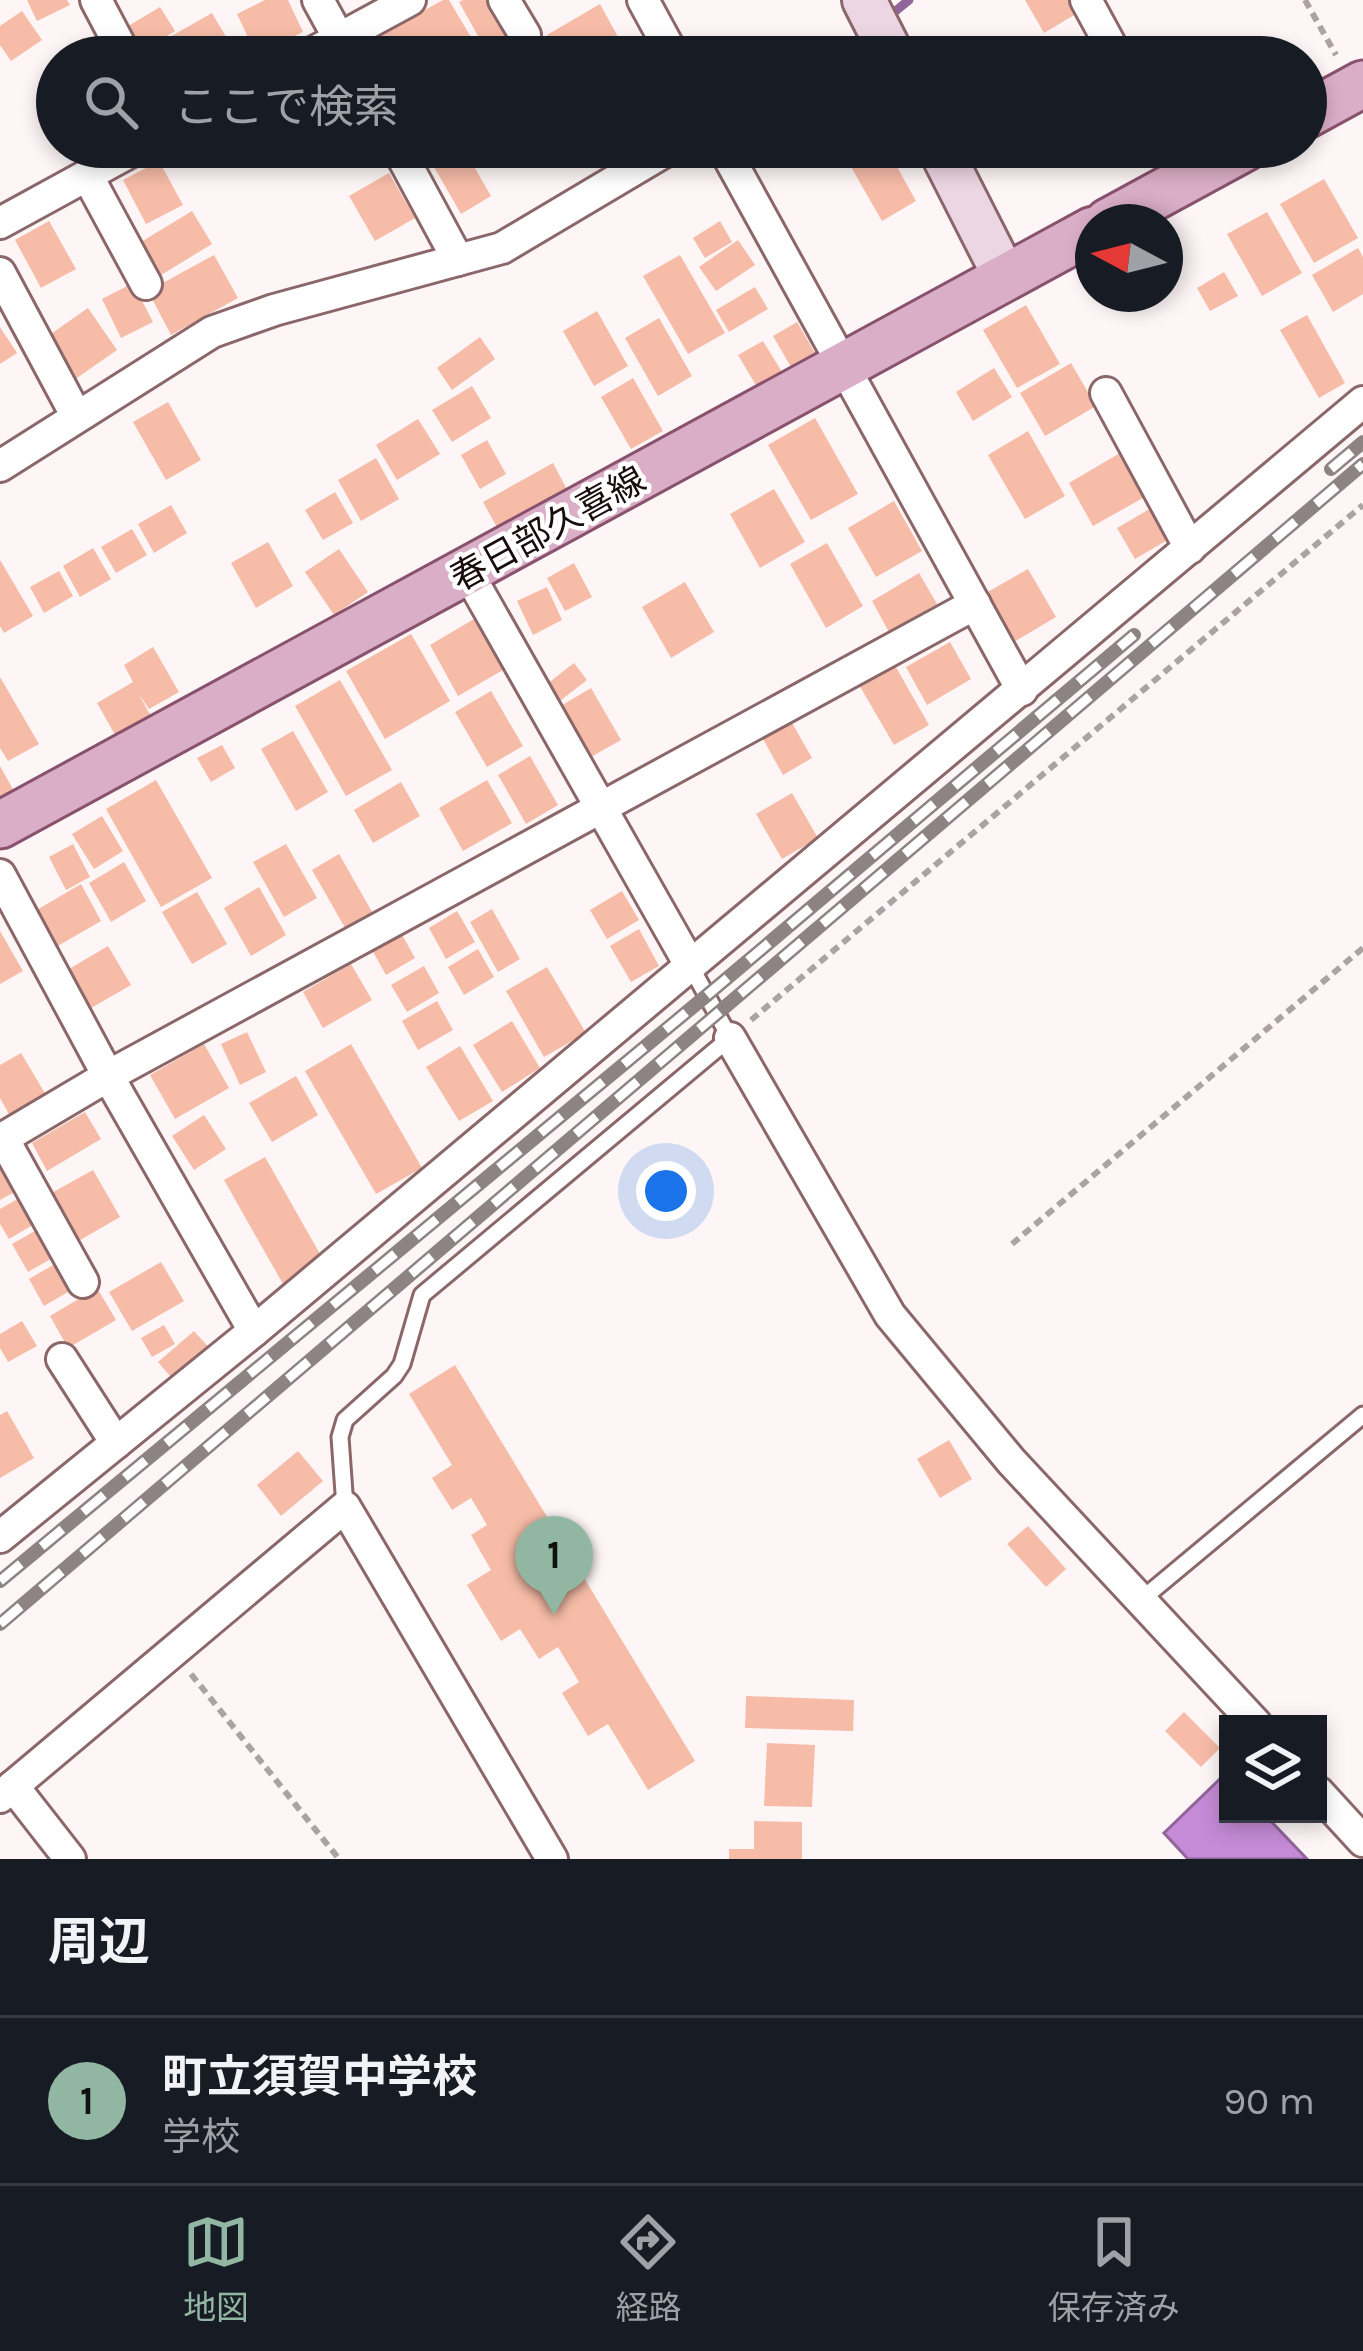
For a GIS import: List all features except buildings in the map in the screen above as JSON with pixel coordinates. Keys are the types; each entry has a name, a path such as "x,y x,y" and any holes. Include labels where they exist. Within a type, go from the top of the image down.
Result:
{"main road":[{"path":"1327,104 1363,85"},
{"path":"1129,204 1171,168"},
{"name":"春日部久喜線","path":"0,824 1075,240"}],"street":[{"path":"96,0 115,36"},
{"path":"318,0 338,36"},
{"path":"360,36 410,0"},
{"path":"504,0 526,35"},
{"path":"643,0 663,36"},
{"path":"864,0 882,36"},
{"path":"1086,0 1106,36"},
{"path":"0,223 100,168"},
{"path":"409,168 458,260"},
{"path":"0,466 212,332 274,310 502,248 637,168"},
{"path":"735,168 1022,690"},
{"path":"950,168 1005,278"},
{"path":"87,175 146,284"},
{"path":"0,273 77,417"},
{"path":"1106,393 1190,548"},
{"path":"0,1538 1363,403"},
{"path":"468,573 690,965"},
{"path":"83,1282 1,1139 108,1076 975,604"},
{"path":"0,875 254,1331"},
{"path":"730,1038 890,1315 1011,1461 1248,1715"},
{"path":"62,1359 116,1443"},
{"path":"70,1859 6,1792 345,1507 552,1859"},
{"path":"1327,1802 1363,1841"}],"lane":[{"path":"345,1507 340,1438 345,1420 402,1364 422,1295 730,1038 690,965"},
{"path":"1142,1600 1363,1415"}],"path":[{"path":"730,1038 1362,508"},
{"path":"1012,1244 1363,948"},
{"path":"173,1652 339,1859"}],"shaded area":[{"path":"1219,1780 1219,1823 1273,1823 1307,1859 1188,1859 1164,1833"}],"waterway":[{"path":"887,18 909,0"},
{"path":"866,36 870,33"}],"railway":[{"path":"1331,469 1363,442"},
{"path":"0,1624 1363,464"},
{"path":"0,1581 1134,635"}],"place":[{"name":"町立須賀中学校","path":"554,1615"}]}
